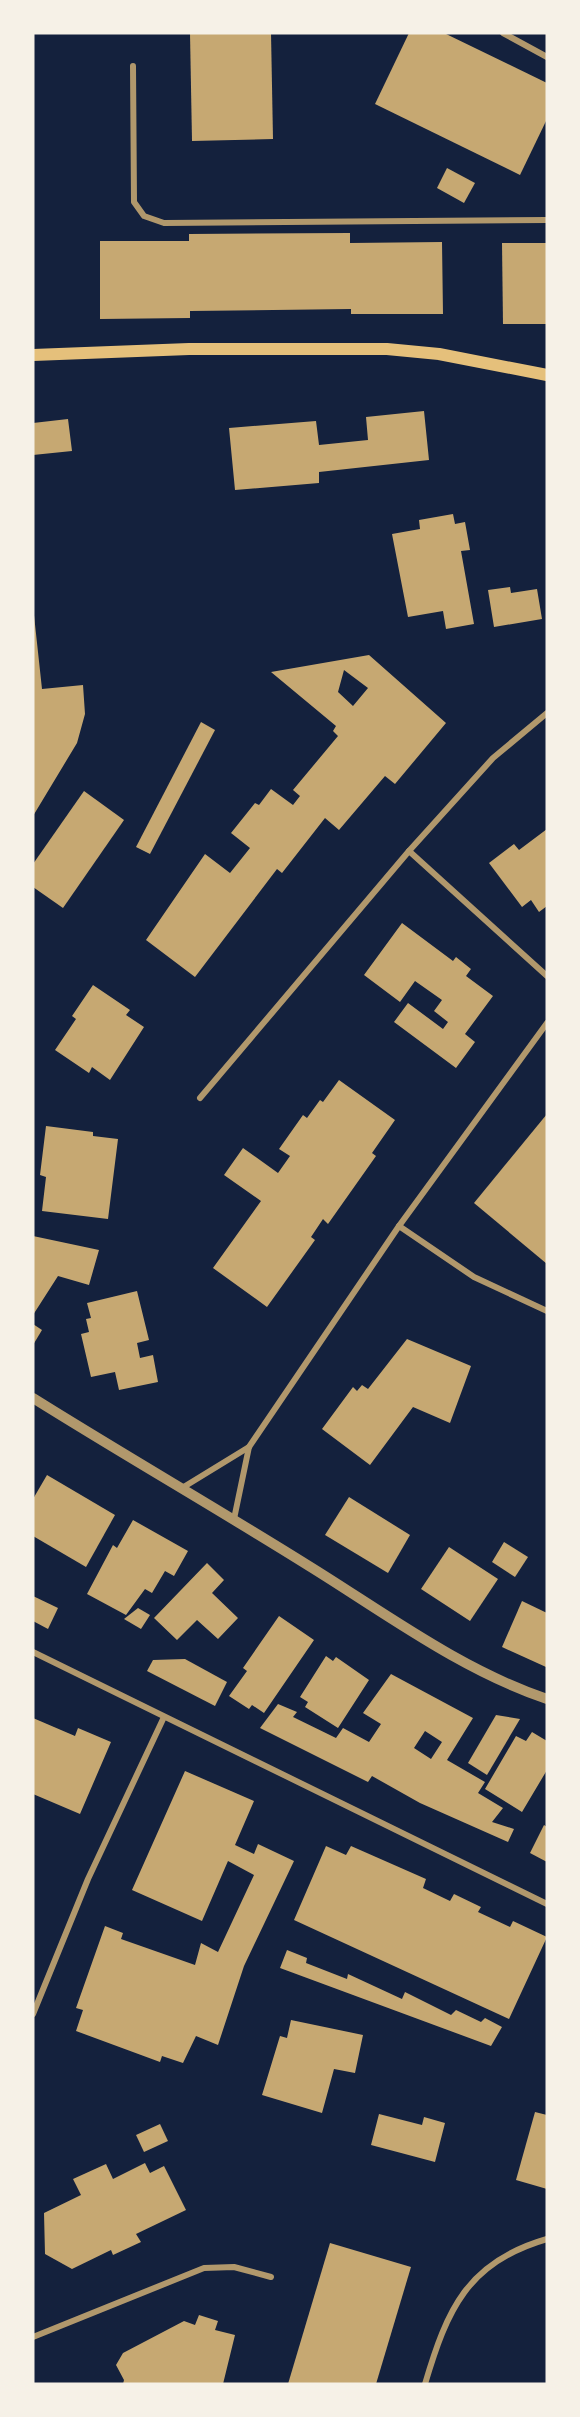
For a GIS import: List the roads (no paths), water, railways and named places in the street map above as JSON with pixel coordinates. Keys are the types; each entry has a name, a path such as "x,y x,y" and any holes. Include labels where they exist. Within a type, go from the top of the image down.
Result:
{"main road":[{"path":"33,355 189,349 387,349 439,354 547,375"}],"street":[{"path":"503,33 547,57"},
{"path":"133,66 134,202 144,216 164,223 547,219"},
{"path":"200,1098 409,851 494,758 547,713"},
{"path":"409,851 547,975"},
{"path":"234,1519 249,1447 399,1226 547,1023"},
{"path":"399,1226 474,1277 547,1311"},
{"path":"33,1398 448,1652 490,1675 547,1699"},
{"path":"182,1488 249,1447"},
{"path":"33,1652 547,1904"},
{"path":"33,2014 88,1879 164,1717"},
{"path":"425,2384 436,2348 456,2304 476,2276 503,2256 547,2239"},
{"path":"33,2337 204,2268 234,2267 271,2277"}]}
